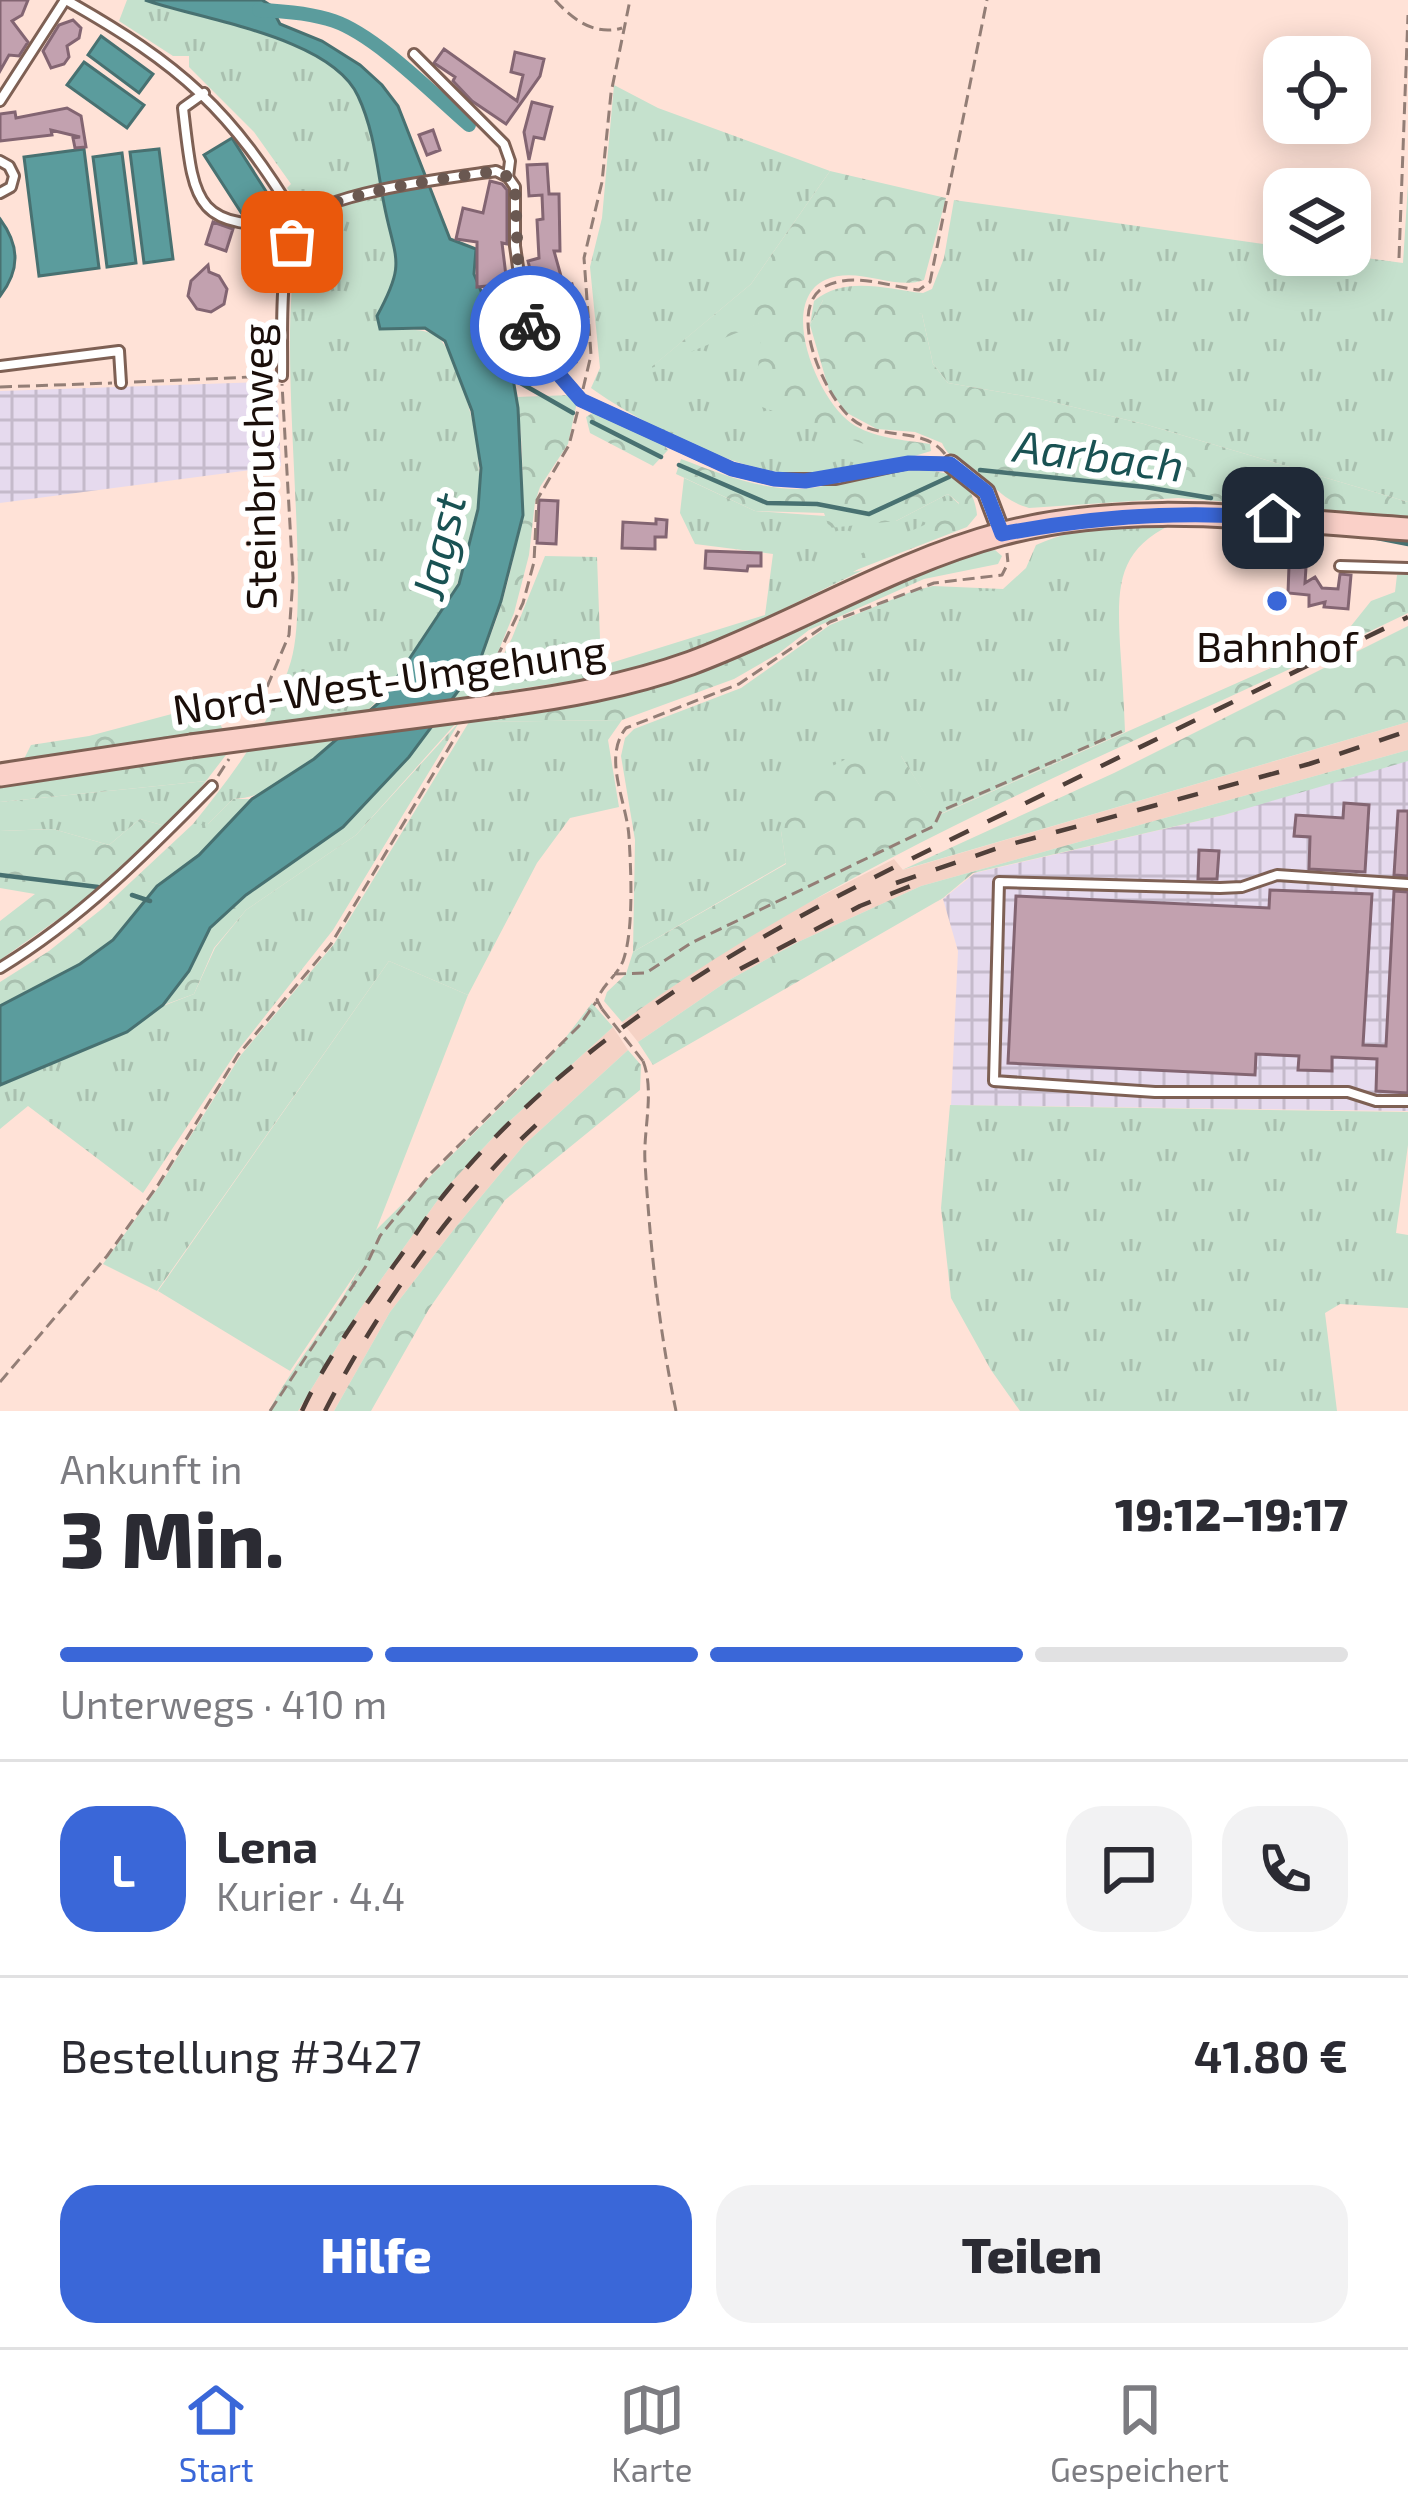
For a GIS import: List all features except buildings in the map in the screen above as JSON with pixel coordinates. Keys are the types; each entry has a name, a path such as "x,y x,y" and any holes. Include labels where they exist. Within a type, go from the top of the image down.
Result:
{"main road":[{"name":"Nord-West-Umgehung","path":"0,775 488,700 585,692 692,662 874,582 1002,534 1078,519 1164,512 1408,529"}],"street":[{"path":"950,464 986,492 1002,534"}],"lane":[{"path":"0,101 66,0 147,49 204,93 247,140 299,223"},
{"path":"414,54 504,144 510,160 508,177"},
{"path":"204,93 182,108 199,197 208,212 226,223 253,227 299,223 312,212 378,190 496,171 508,177 515,187 517,267 525,316 549,363 581,400 732,469 774,479 836,478 909,463 950,464"},
{"path":"0,161 14,176 11,187 0,193"},
{"name":"Steinbruchweg","path":"282,376 285,272 299,223"},
{"path":"0,366 119,351 121,383"},
{"path":"1340,566 1408,568"},
{"path":"0,968 44,941 129,871 212,786"},
{"path":"1408,884 1276,875 1242,887 1220,888 999,882 994,1081 1155,1092 1348,1092 1376,1101 1408,1101"}],"path":[{"path":"555,0 591,28 608,32 624,27"},
{"path":"488,700 535,562 537,500 569,445 591,355 584,258 602,182 611,93 630,0"},
{"path":"950,464 929,438 855,423 829,391 816,364 808,325 811,302 824,287 851,280 920,290 930,282 987,0"},
{"path":"1399,258 1408,15"},
{"path":"0,387 282,376"},
{"name":"Steinbruchweg","path":"253,720 289,635 293,578 282,376"},
{"path":"270,1411 366,1266 380,1236 431,1173 579,1026 614,974 628,942 629,835 613,751 626,728 740,684 830,622 934,583 1002,575 1008,562 1002,534"},
{"path":"0,1382 106,1256 158,1185 238,1054 331,944 468,715"},
{"path":"614,974 646,973 691,943 934,826 941,811 1126,730"},
{"path":"212,786 232,753"},
{"path":"597,1000 643,1061 648,1084 645,1160 660,1334 676,1411"}],"shaded area":[{"path":"266,382 277,395 281,466 0,503 0,391"},
{"path":"1408,722 1408,750 921,886 798,942 729,980 638,1042 622,1022 698,967 782,916 894,859 903,870"},
{"path":"1408,761 1408,1111 951,1105 958,951 943,899 975,873 1224,815"},
{"path":"613,1027 628,1050 524,1145 455,1228 390,1312 334,1411 298,1411 360,1309 447,1187 502,1128"}],"green space":[{"path":"127,0 145,0 262,33 292,44 342,74 357,94 370,127 381,185 312,202 297,201 287,188 291,184 254,132 189,67 189,56 173,56 119,21"},
{"path":"614,85 658,108 830,171 751,284 653,366 764,321 849,438 908,458 818,472 766,470 685,441 591,388 600,368 590,267 602,218"},
{"path":"830,171 946,198 924,280 900,283 837,276 811,292 804,309 808,352 838,411 869,432 930,444 931,451 908,458 754,404 763,322 649,369 751,284"},
{"path":"1408,184 1408,502 1144,424 948,383 933,364 922,314 823,300 810,325 814,301 839,288 866,286 923,293 932,289 944,258 954,200 1263,244 1263,276 1371,276 1371,259 1403,263"},
{"path":"382,193 398,255 399,330 425,331 441,340 460,381 475,434 479,485 473,534 458,580 436,624 373,705 287,779 260,793 233,799 208,824 193,824 262,727 291,661 298,563 290,355 299,247 314,220"},
{"path":"839,293 922,314 933,364 948,383 1144,424 1408,502 1408,516 1178,498 1020,505 951,456 942,443 915,432 877,429 847,413 829,390 810,325 823,300"},
{"path":"572,395 577,402 568,444 535,502 529,555 514,613 490,672 471,702 448,705 480,660 512,565 522,464 516,397"},
{"path":"594,412 668,450 653,466 590,433 586,417"},
{"path":"681,459 738,479 798,489 930,471 953,476 969,490 977,515 967,527 851,572 858,555 955,511 959,503 948,494 896,521 829,528 824,513 755,511 676,474"},
{"path":"684,478 755,511 896,521 948,494 959,504 956,511 853,572 863,570 715,642 598,677 484,694 545,556 597,557 601,666 765,615 773,554 695,544 680,513"},
{"path":"1181,520 1144,542 1125,569 1119,623 1125,732 938,815 901,756 781,831 786,863 633,952 635,840 621,756 625,738 634,729 741,688 830,625 913,591 933,586 1003,589 1026,568 1036,545 1053,538 1107,526"},
{"path":"995,550 1002,556 998,564 924,579 809,630 806,621 898,579"},
{"path":"1408,574 1408,613 906,850 714,960 622,1022 604,1001 626,974 633,952 786,864 781,831 785,790 868,748 901,756 939,815 1343,636 1371,601 1395,592 1397,575"},
{"path":"806,621 809,630 734,679 622,720 469,722 582,705 679,680"},
{"path":"1408,626 1408,722 902,870 1114,773"},
{"path":"198,707 215,717 223,729 23,761 31,745 89,736"},
{"path":"622,720 608,740 619,807 570,818 537,863 468,995 389,961 157,1291 103,1264 160,1185 241,1055 334,944 469,722"},
{"path":"460,721 333,930 235,1054 143,1193 28,1106 0,1129 0,1085 127,1033 163,1006 194,994 215,948 246,910 356,835"},
{"path":"457,722 356,835 246,910 214,948 194,994 164,1005 189,971 210,928 246,895 343,827 409,757 433,724"},
{"path":"1408,750 1408,761 1224,815 973,873 943,898 653,1065 638,1042 729,980 798,942 921,886"},
{"path":"229,751 206,781 0,802 0,783"},
{"path":"206,781 169,827 140,819 109,845 53,829 0,831 0,802"},
{"path":"233,799 252,799 199,855 157,886 112,940 80,964 0,1006 0,982 49,951 193,824 208,824"},
{"path":"140,819 169,827 104,887 0,960 0,921 35,894 0,888 0,831 53,829 109,845"},
{"path":"389,961 468,995 364,1261 290,1371 158,1291"},
{"path":"592,1003 613,1027 502,1128 447,1187 360,1309 298,1411 269,1411 340,1302 373,1233 550,1058"},
{"path":"628,1050 641,1065 640,1090 505,1200 429,1309 371,1411 334,1411 390,1312 455,1228 524,1145"},
{"path":"950,1105 1408,1112 1396,1233 1408,1235 1408,1308 1340,1304 1325,1313 1337,1411 1020,1411 951,1298 941,1208"}],"water":[{"path":"145,0 262,0 280,24 322,41 360,65 398,106 450,239 476,249 474,274 510,361 518,408 523,515 479,663 409,757 343,827 246,895 210,928 189,971 163,1005 127,1032 0,1085 0,1006 80,964 113,940 157,886 199,855 252,799 314,759 382,700 459,584 478,509 481,468 472,411 445,341 425,328 380,329 377,316 396,261 371,135 358,96 343,76 294,45"},
{"path":"101,36 153,74 139,93 88,55"},
{"path":"84,62 144,105 127,128 67,85"},
{"path":"232,138 269,196 242,214 204,155"},
{"path":"84,149 99,268 39,276 24,157"},
{"path":"159,149 173,259 144,263 130,152"},
{"path":"122,153 136,263 107,267 93,157"},
{"path":"0,219 15,258 0,296"}],"waterway":[{"path":"259,10 316,16 351,29 469,125"},
{"name":"Aarbach","path":"510,377 573,413"},
{"name":"Aarbach","path":"592,422 661,457"},
{"name":"Aarbach","path":"679,465 767,503 817,504 869,514 949,477"},
{"name":"Aarbach","path":"980,470 1211,498"},
{"name":"Aarbach","path":"1367,536 1408,544"},
{"path":"0,875 98,887"},
{"path":"132,895 150,901"}],"railway":[{"path":"302,1411 345,1336 447,1191 571,1067 641,1014 714,966 867,881 1408,617"},
{"path":"896,883 1004,846 1309,764 1408,731"},
{"path":"740,969 860,906 913,885"},
{"path":"325,1411 418,1259 475,1188 536,1125"}],"way so far":[{"path":"292,242 299,223 312,212 378,190 496,171 515,187 519,288 530,326"}],"place":[{"name":"Bahnhof","path":"1277,601"}],"route":[{"path":"530,326 549,363 581,400 732,469 805,481 909,463 950,464 986,492 1002,534 1078,519 1164,512 1273,518"}],"water label":[{"name":"Jagst","path":"437,546"}]}
